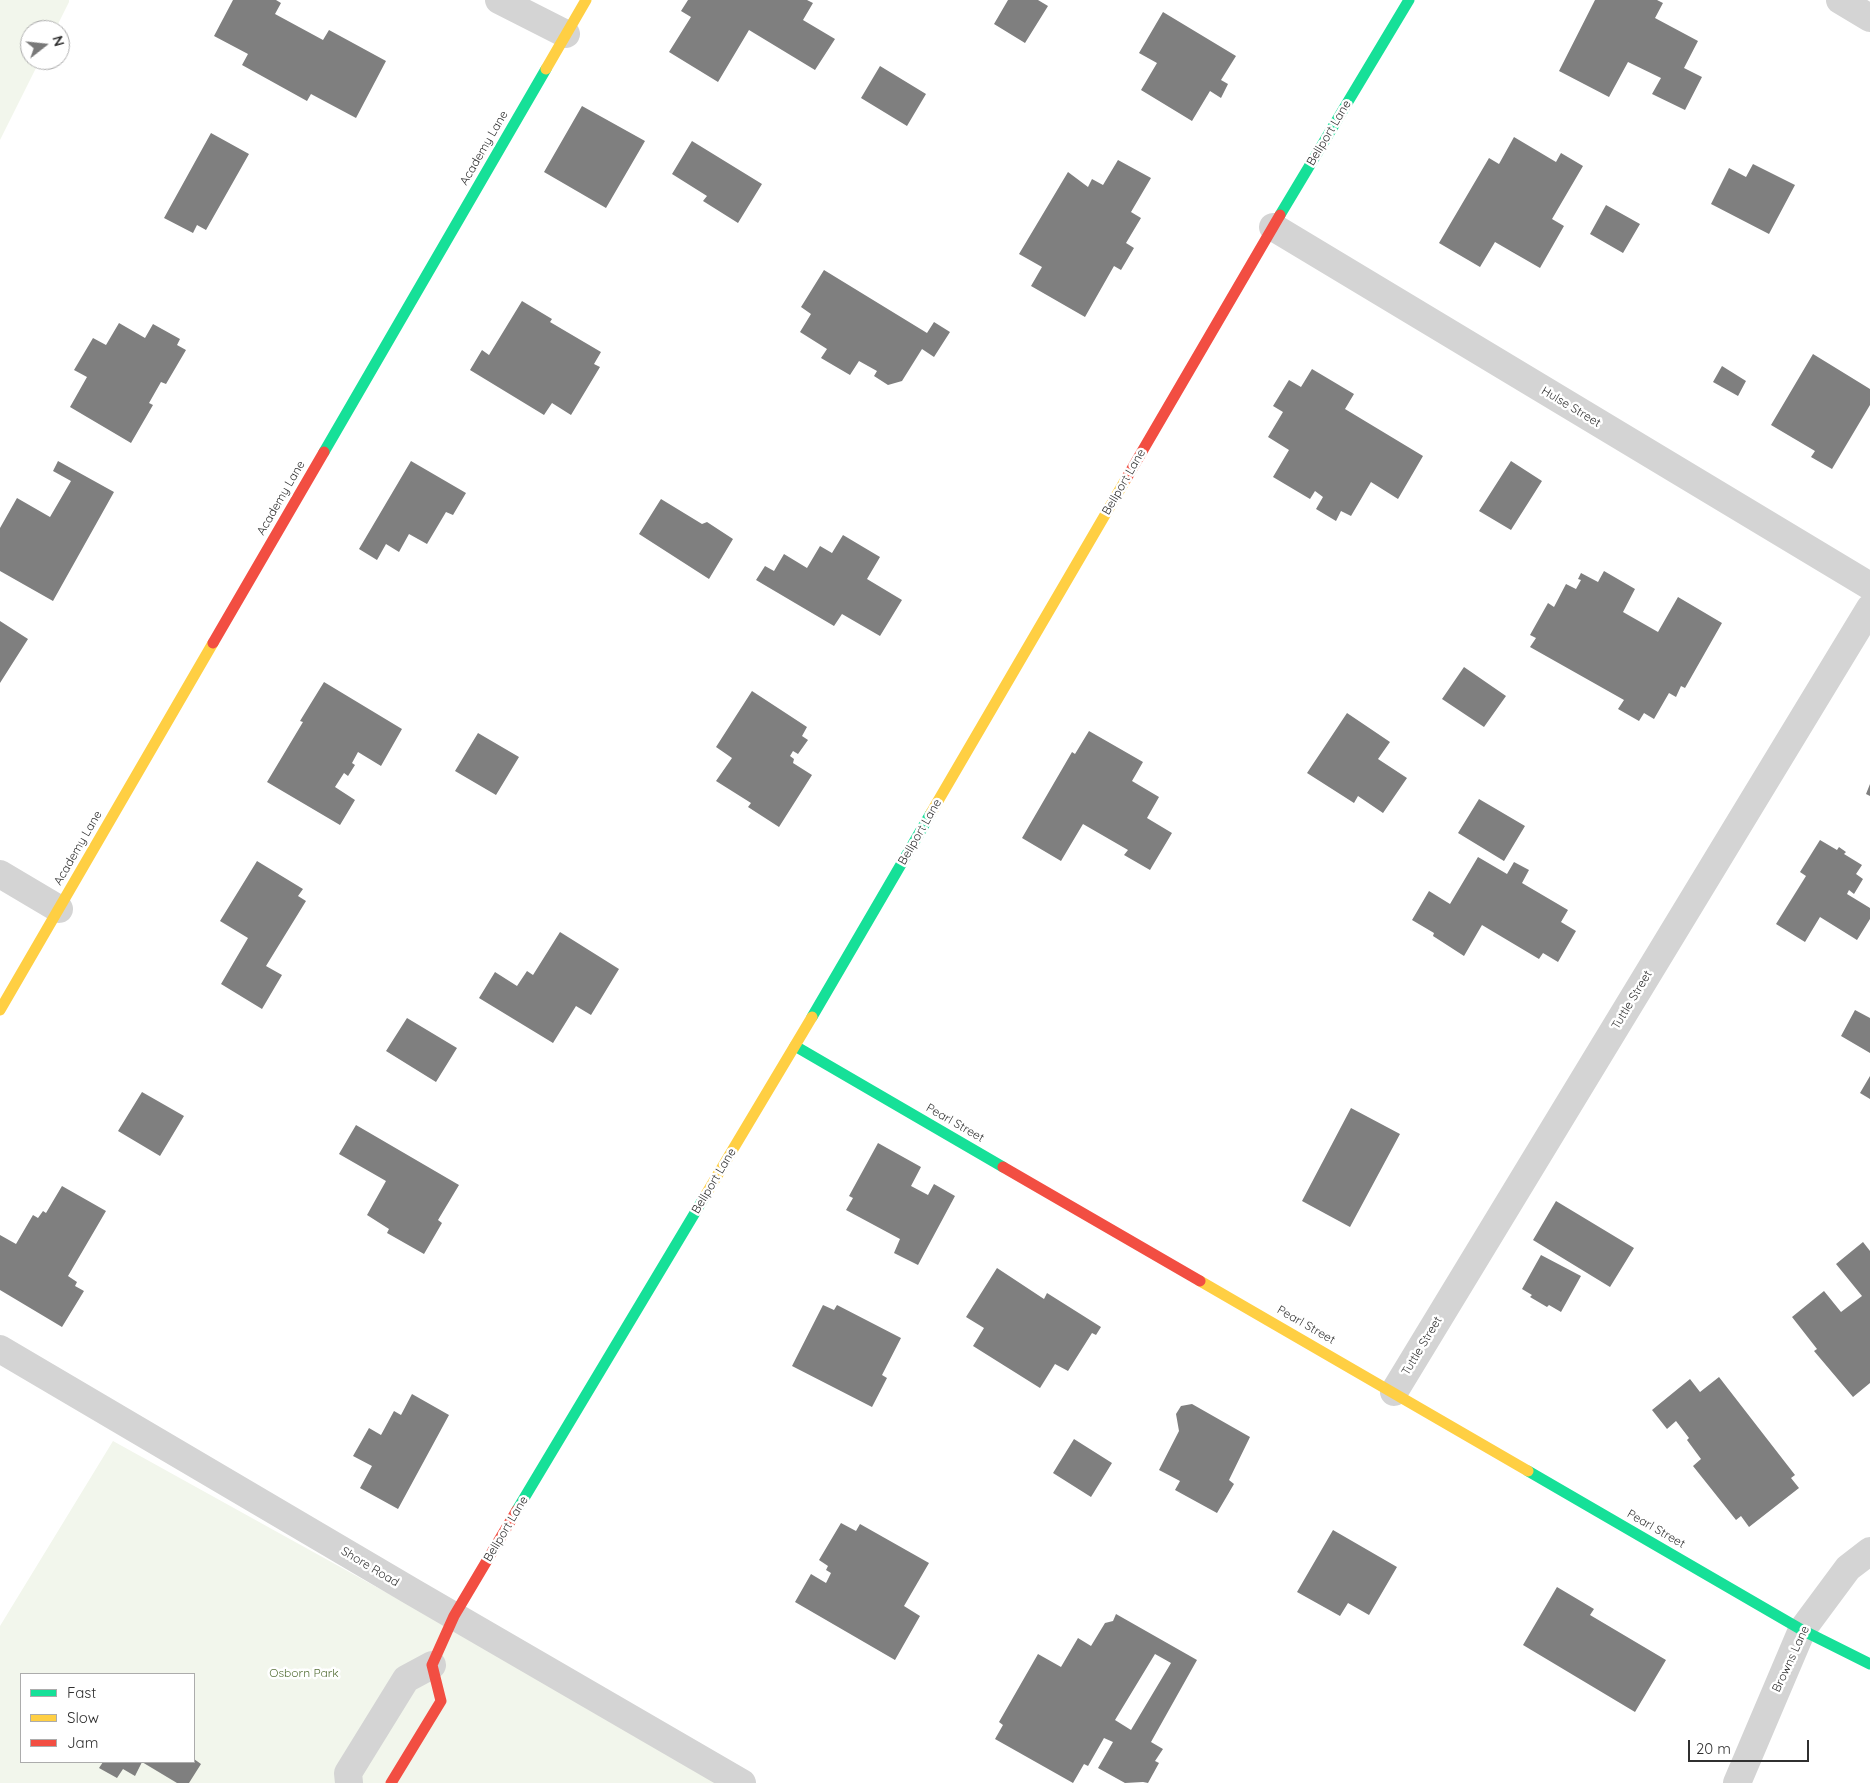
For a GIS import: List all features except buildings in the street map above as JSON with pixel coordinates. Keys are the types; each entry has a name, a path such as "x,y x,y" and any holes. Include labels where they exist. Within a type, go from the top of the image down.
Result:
{"street":[{"path":"499,0 566,34"},
{"name":"Academy Lane","path":"0,1010 586,0"},
{"name":"Bellport Lane","path":"432,1665 454,1616 795,1046 1273,226 1408,0"},
{"path":"1840,0 1870,18"},
{"name":"Hulse Street","path":"1273,226 1870,586"},
{"name":"Tuttle Street","path":"1394,1392 1870,608"},
{"path":"0,874 59,909"},
{"name":"Pearl Street","path":"795,1046 1802,1630 1870,1664"},
{"name":"Shore Road","path":"0,1349 742,1783"},
{"name":"Browns Lane","path":"1737,1783 1802,1630 1848,1568 1870,1551"},
{"path":"349,1783 348,1773 406,1678 432,1665 441,1701 391,1783"}],"green space":[{"path":"0,0 69,0 60,20 20,20 20,70 35,70 0,140"},
{"name":"Osborn Park","path":"113,1441 730,1783 0,1783 0,1626"}],"traffic: fast":[{"path":"1280,215 1409,0"},
{"path":"324,452 546,69"},
{"path":"812,1017 931,813"},
{"path":"795,1046 1003,1167"},
{"path":"517,1510 705,1196"},
{"path":"1528,1471 1802,1630 1870,1664"}],"traffic: slow":[{"path":"546,69 586,0"},
{"path":"931,813 1126,479"},
{"path":"0,1010 213,643"},
{"path":"705,1196 812,1017"},
{"path":"1200,1281 1528,1471"}],"traffic: jam":[{"path":"1126,479 1280,215"},
{"path":"213,643 324,452"},
{"path":"1003,1167 1200,1281"},
{"path":"391,1783 441,1701 432,1665 454,1616 517,1510"}]}
